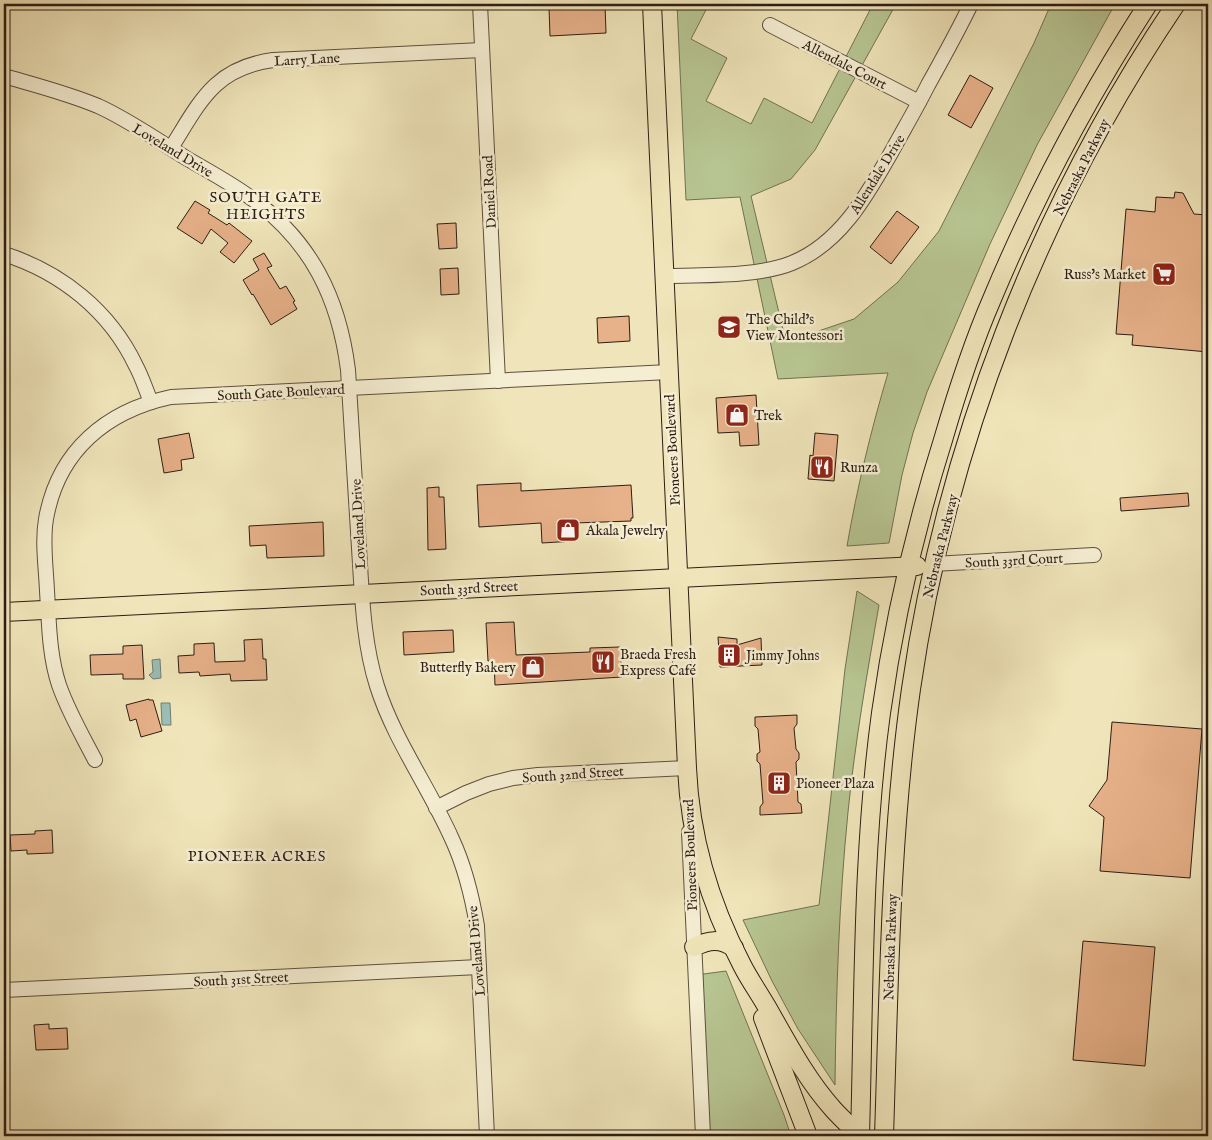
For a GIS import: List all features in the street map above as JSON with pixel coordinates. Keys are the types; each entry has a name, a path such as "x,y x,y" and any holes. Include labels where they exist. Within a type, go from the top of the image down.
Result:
{"main road":[{"name":"Pioneers Boulevard","path":"652,4 688,798"},
{"name":"Nebraska Parkway","path":"860,1136 868,867 873,788 885,689 907,566 928,486 951,411 991,300 1016,244 1081,114 1117,52 1148,4"},
{"name":"Nebraska Parkway","path":"884,1136 892,902 897,816 911,691 933,564 973,424 997,352 1027,278 1094,139 1127,80 1176,4"},
{"name":"South 33rd Street","path":"4,612 933,564"},
{"path":"688,798 694,834 717,909 742,966 808,1136"},
{"path":"694,947 712,940 727,943 734,948"},
{"path":"742,966 804,1070 833,1109 860,1136"}],"street":[{"name":"Daniel Road","path":"480,4 498,381"},
{"name":"Allendale Drive","path":"664,276 768,270 793,263 818,249 840,229 870,189 971,4"},
{"name":"Allendale Court","path":"770,25 919,102"},
{"name":"Larry Lane","path":"171,148 205,96 216,84 235,71 257,62 482,50"},
{"name":"Loveland Drive","path":"4,76 64,93 98,106 130,123 249,196 269,211 302,247 326,285 339,320 345,344 362,593 370,659 377,687 389,717 452,838 472,895 477,926 486,1136"},
{"path":"4,254 43,269 64,282 104,318 122,340 136,366 151,402"},
{"name":"South Gate Boulevard","path":"95,760 68,706 53,660 48,609 45,533 51,499 58,480 68,462 81,445 99,428 116,416 135,407 171,397 669,372"},
{"name":"South 33rd Court","path":"933,564 1094,555"},
{"name":"South 32nd Street","path":"436,808 489,784 514,778 538,775 686,768"},
{"name":"Pioneers Boulevard","path":"688,798 703,1136"},
{"name":"South 31st Street","path":"4,990 479,967"}],"green space":[{"path":"677,4 709,4 691,39 727,58 706,101 751,124 764,98 812,123 873,4 896,4 815,150 791,179 751,196 786,342 854,319 898,282 939,231 1034,43 1051,4 1115,4 1037,145 990,244 927,392 913,433 902,475 889,543 847,546 865,459 888,373 778,379 740,197 686,200"},
{"path":"857,591 879,605 858,734 848,812 838,948 835,1085 798,1029 772,981 743,920 819,905 845,669"},
{"path":"726,971 791,1136 703,1136 696,975"}],"water":[{"path":"160,659 161,678 153,679 149,675 153,672 152,660"},
{"path":"161,703 170,703 171,725 162,725"}],"building":[{"path":"565,4 605,5 606,33 550,36 549,7 565,6"},
{"path":"970,75 993,88 971,128 948,115"},
{"name":"Russ's Market","path":"1175,192 1183,193 1194,214 1208,215 1208,352 1132,345 1133,335 1116,334 1126,209 1155,212 1156,197 1174,198"},
{"path":"195,201 210,210 208,213 227,225 229,223 252,241 234,263 220,252 228,243 211,229 202,244 177,228"},
{"path":"897,211 919,227 891,264 870,247"},
{"path":"456,223 457,248 439,249 437,224"},
{"path":"264,253 272,266 267,268 280,289 286,286 295,301 293,302 297,309 271,325 243,280 259,270 253,259"},
{"path":"458,268 459,294 441,295 440,269"},
{"path":"629,316 630,341 598,343 597,318"},
{"name":"Trek","path":"756,395 759,445 740,446 739,432 718,433 716,398"},
{"path":"189,433 194,458 181,460 182,470 164,473 158,439"},
{"name":"Runza","path":"815,433 838,435 834,481 808,479 810,455 813,456"},
{"path":"521,483 521,491 631,485 633,518 631,518 631,521 575,523 576,539 574,541 542,543 541,523 479,527 477,485"},
{"path":"439,487 439,497 444,497 446,549 428,550 427,488"},
{"path":"1188,493 1189,506 1121,511 1120,498"},
{"path":"323,522 324,556 267,558 266,545 250,546 249,526"},
{"path":"514,622 516,655 590,652 590,648 620,647 622,677 495,685 494,661 488,661 486,623"},
{"path":"453,630 454,652 404,655 403,632"},
{"path":"718,637 737,639 737,645 761,638 762,665 720,667"},
{"path":"262,639 263,659 266,659 267,680 231,681 230,674 200,676 199,672 179,673 178,656 194,655 194,644 214,643 215,662 245,661 244,640"},
{"path":"142,645 144,679 123,679 123,674 91,675 90,655 123,654 123,646"},
{"path":"149,699 153,700 162,731 141,737 136,719 130,721 126,705"},
{"name":"Pioneer Plaza","path":"797,715 797,724 794,728 796,749 799,753 799,759 796,762 798,802 801,804 802,813 760,815 760,807 763,803 760,764 757,761 757,754 760,752 755,717"},
{"path":"1112,722 1202,729 1190,878 1100,871 1104,817 1089,806 1107,780"},
{"path":"52,830 53,853 27,854 27,850 11,851 10,835 35,834 35,831"},
{"path":"1083,941 1155,947 1145,1066 1073,1060"},
{"path":"49,1024 49,1029 67,1028 68,1049 36,1050 34,1025"}],"place":[{"name":"Russ's Market","path":"1164,274"},
{"name":"The Child's View Montessori","path":"729,327"},
{"name":"Trek","path":"737,415"},
{"name":"Runza","path":"822,467"},
{"name":"Akala Jewelry","path":"568,530"},
{"name":"Jimmy Johns","path":"729,655"},
{"name":"Braeda Fresh Express Café","path":"603,662"},
{"name":"Butterfly Bakery","path":"533,667"},
{"name":"Pioneer Plaza","path":"779,783"}],"district":[{"name":"SOUTH GATE HEIGHTS","path":"266,206"},
{"name":"PIONEER ACRES","path":"257,856"}]}
